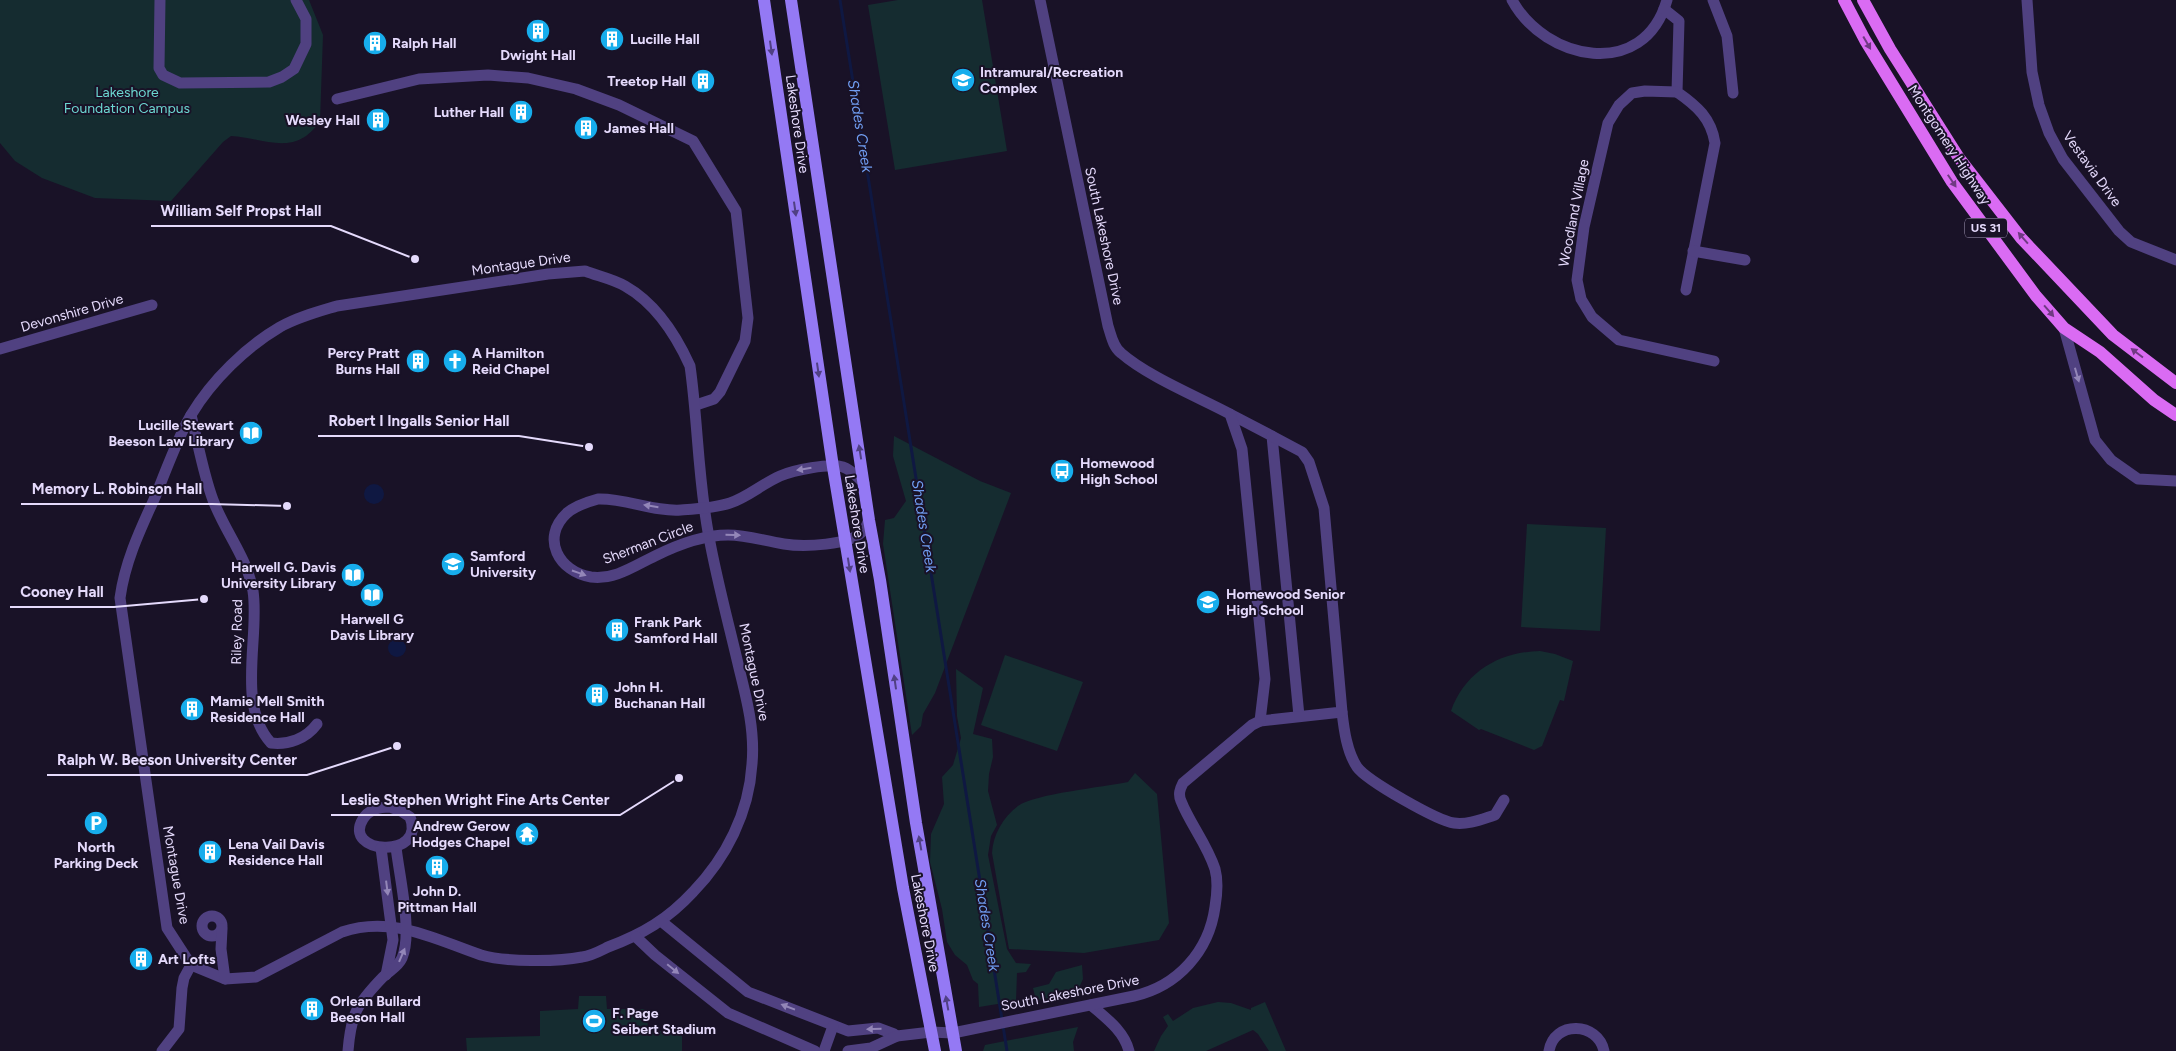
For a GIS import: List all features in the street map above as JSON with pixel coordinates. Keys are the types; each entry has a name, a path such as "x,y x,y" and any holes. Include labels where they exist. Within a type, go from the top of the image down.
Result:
{"main road":[{"name":"Lakeshore Drive","path":"764,0 832,467 846,540 902,888 935,1051"},
{"name":"Lakeshore Drive","path":"792,0 916,823 956,1051"},
{"name":"Montgomery Highway","path":"1844,0 1865,40 1952,182 2036,296 2064,328 2100,352 2154,400 2176,415"},
{"name":"Montgomery Highway","path":"1863,0 1890,48 1960,158 2021,238 2113,335 2176,382"}],"street":[{"path":"160,0 159,68 163,75 180,83 269,82 282,77 294,69 306,44 306,19 296,0"},
{"name":"South Lakeshore Drive","path":"897,1036 931,1032 952,1033 1141,995 1160,988 1173,980 1198,954 1208,937 1214,920 1217,896 1215,870 1206,848 1180,800 1179,789 1182,783 1252,725 1260,721 1342,712 1324,508 1309,462 1302,452 1150,372 1120,353 1113,342 1108,326 1040,0"},
{"path":"1512,0 1517,9 1537,32 1568,48 1601,54 1624,51 1637,45 1651,32 1666,5 1679,21 1677,92 1698,106 1713,131 1715,143 1686,290"},
{"path":"1713,0 1727,36 1733,93"},
{"name":"Vestavia Drive","path":"2027,0 2032,72 2039,106 2049,134 2063,159 2119,231 2131,242 2176,260"},
{"path":"337,99 419,79 488,75 528,78 576,89 619,105 693,142 736,211 748,318 745,341 717,397 696,405"},
{"name":"Woodland Village","path":"1677,92 1645,90 1632,93 1620,105 1608,123 1584,227 1577,280 1581,299 1592,317 1619,340 1714,361"},
{"path":"1693,251 1745,260"},
{"name":"Montague Drive","path":"585,271 623,285 644,298 679,342 690,366 696,405 708,536 751,721 752,764 745,805 735,831 710,874 674,912 636,937 583,957 513,961 482,955 432,936 406,929 374,925 356,927 256,977 225,979 192,965 167,928 120,598 123,577 133,547 191,415 204,396 247,351 280,328 308,314 337,306 548,274 585,271"},
{"name":"Devonshire Drive","path":"0,349 152,305"},
{"path":"2064,328 2095,440 2111,460 2138,479 2176,481"},
{"path":"1230,414 1242,449 1265,679 1260,721"},
{"name":"Riley Road","path":"191,415 213,501 242,555 250,579 254,604 251,657 253,700 262,733 270,743 285,745 311,732 317,724"},
{"path":"1272,436 1299,716"},
{"name":"Sherman Circle","path":"864,483 842,466 794,471 780,476 728,504 678,510 598,499 572,509 566,514 560,521 554,541 560,559 569,569 584,575 601,577 616,575 675,547 708,536 744,535 773,542 798,545 846,540 865,530 869,520"},
{"path":"1342,712 1348,743 1353,760 1359,770 1381,786 1417,806 1441,819 1464,824 1495,815 1504,800"},
{"path":"384,807 401,811 410,817 412,822 409,836 396,847 381,848 363,839 360,830 361,824 367,815 378,808 384,807"},
{"path":"348,1051 350,1029 355,1013 364,997 398,965 406,947 406,929 396,847"},
{"path":"381,848 392,927 391,953 386,975"},
{"path":"221,949 202,926 204,920 210,916 219,918 222,923 221,949 225,979"},
{"path":"661,920 743,989 848,1031 878,1028 897,1036"},
{"path":"208,935 217,934 222,929"},
{"path":"636,937 655,955 728,1013 815,1051"},
{"path":"162,1051 179,1029 184,978 192,965"},
{"path":"1086,1006 1116,1027 1126,1042 1129,1051"},
{"path":"824,1051 833,1026"},
{"path":"1549,1051 1556,1037 1565,1030 1576,1028 1587,1030 1596,1036 1603,1045 1604,1051"},
{"path":"848,1031 848,1051 871,1048 897,1036"}],"green space":[{"name":"Lakeshore Foundation Campus","path":"0,0 309,0 323,35 320,121 310,132 290,143 268,142 231,136 223,142 171,201 95,198 42,178 15,161 0,143"},
{"path":"898,0 982,0 1007,151 895,170 868,5"},
{"path":"894,436 980,481 1011,493 935,693 923,714 921,726 912,735 883,544 885,520 894,518 906,501 893,456"},
{"path":"1527,524 1606,528 1600,631 1521,627"},
{"path":"1540,651 1573,661 1564,701 1560,700 1542,746 1534,750 1481,729 1479,730 1451,711 1465,685 1485,667 1511,655"},
{"path":"1005,655 1083,682 1057,751 981,725"},
{"path":"956,669 983,688 973,734 992,739 993,757 988,791 997,825 991,836 988,855 1007,949 1016,963 1031,964 1026,972 1017,973 1016,1001 979,1007 978,984 973,980 967,965 955,955 947,942 942,909 930,862 931,834 944,804 942,777 953,765 961,738 957,716"},
{"path":"1135,773 1157,794 1169,923 1159,940 1084,953 1009,949 992,853 994,840 1003,821 1013,810 1026,802 1054,794 1128,782"},
{"path":"1082,965 1083,979 1076,994 1036,1000 1033,988 1049,984 1056,972"},
{"name":"F. Page Seibert Stadium","path":"579,996 606,996 607,1009 647,1009 648,1031 682,1031 682,1051 467,1051 466,1038 540,1036 540,1011 578,1009"},
{"path":"1218,1002 1231,1003 1251,1010 1251,1008 1265,1002 1286,1051 1269,1051 1258,1034 1253,1030 1206,1051 1154,1051 1168,1026 1163,1017 1168,1014 1173,1021 1193,1008"},
{"path":"1078,1027 1073,1042 1074,1051 983,1051 985,1045"}],"water":[{"path":"374,484 381,487 384,494 381,501 374,504 367,501 364,494 367,487"},
{"path":"393,639 401,639 406,644 404,655 393,657 388,652 388,644"}],"waterway":[{"name":"Shades Creek","path":"840,0 1007,1051"}],"place":[{"name":"Dwight Hall","path":"538,31"},
{"name":"Lucille Hall","path":"612,39"},
{"name":"Ralph Hall","path":"375,43"},
{"name":"Intramural/Recreation Complex","path":"963,80"},
{"name":"Treetop Hall","path":"703,81"},
{"name":"Luther Hall","path":"521,112"},
{"name":"Wesley Hall","path":"378,120"},
{"name":"James Hall","path":"586,128"},
{"name":"William Self Propst Hall","path":"415,259"},
{"name":"Percy Pratt Burns Hall","path":"418,361"},
{"name":"A Hamilton Reid Chapel","path":"455,361"},
{"name":"Lucille Stewart Beeson Law Library","path":"251,433"},
{"name":"Robert I Ingalls Senior Hall","path":"589,447"},
{"name":"Homewood High School","path":"1062,471"},
{"name":"Memory L. Robinson Hall","path":"287,506"},
{"name":"Samford University","path":"453,564"},
{"name":"Harwell G. Davis University Library","path":"353,575"},
{"name":"Harwell G Davis Library","path":"372,595"},
{"name":"Cooney Hall","path":"204,599"},
{"name":"Homewood Senior High School","path":"1208,602"},
{"name":"Frank Park Samford Hall","path":"617,630"},
{"name":"John H. Buchanan Hall","path":"597,695"},
{"name":"Mamie Mell Smith Residence Hall","path":"192,709"},
{"name":"Ralph W. Beeson University Center","path":"397,746"},
{"name":"Leslie Stephen Wright Fine Arts Center","path":"679,778"},
{"name":"North Parking Deck","path":"96,823"},
{"name":"Andrew Gerow Hodges Chapel","path":"527,834"},
{"name":"Lena Vail Davis Residence Hall","path":"210,852"},
{"name":"John D. Pittman Hall","path":"437,867"},
{"name":"Art Lofts","path":"141,959"},
{"name":"Orlean Bullard Beeson Hall","path":"312,1009"},
{"name":"F. Page Seibert Stadium","path":"594,1021"}]}
